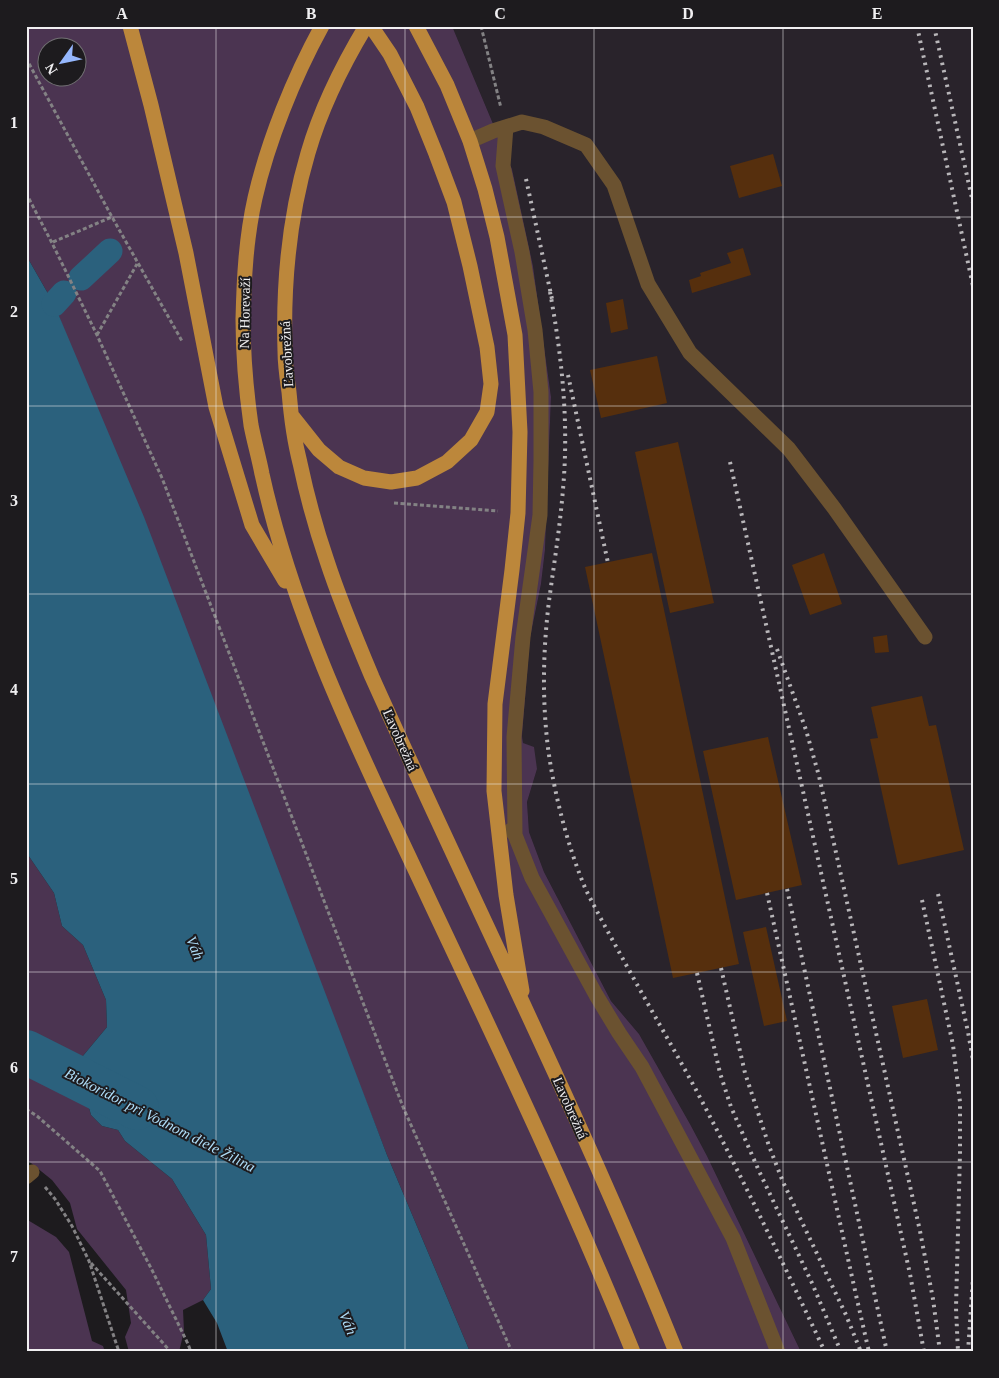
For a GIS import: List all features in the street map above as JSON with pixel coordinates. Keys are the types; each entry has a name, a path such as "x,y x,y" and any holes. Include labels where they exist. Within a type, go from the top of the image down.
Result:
{"main road":[{"path":"130,26 186,253 216,407 252,525 300,606 328,678 368,770 529,1113 633,1352"},
{"name":"Na Horevaží","path":"300,606 270,508 252,426 243,351 244,292 248,244 255,198 273,138 296,79 322,26"},
{"name":"Ľavobrežná","path":"366,26 348,56 329,95 308,152 294,212 285,288 285,352 291,414 299,461 327,563 372,677 526,1009 646,1276 676,1352"},
{"path":"291,414 319,450 339,467 364,478 391,482 417,478 447,462 471,440 487,412 491,384 488,347 454,202 417,107 390,54 371,26"},
{"path":"416,26 447,86 470,141 497,237 515,335 520,432 518,513 496,704 494,791 506,895 526,1009"}],"lane":[{"path":"470,141 522,122 544,127 586,145 614,185 648,284 690,353 790,449 834,508 924,637"},
{"path":"506,127 503,166 522,252 535,330 541,402 540,515 523,637 514,737 513,832 532,878 596,995 642,1067 733,1238 778,1352"}],"path":[{"path":"481,26 506,127"},
{"path":"26,58 182,341"},
{"path":"26,193 97,335 162,478 403,1107 512,1352"},
{"path":"52,243 112,216"},
{"path":"97,335 138,263"},
{"path":"394,504 503,512"},
{"path":"26,1109 37,1116 100,1171 152,1270 191,1352"},
{"path":"28,1173 55,1199 72,1226 89,1261 119,1352"},
{"path":"89,1261 171,1352"}],"shaded area":[{"path":"26,26 452,26 512,169 533,266 551,397 545,550 541,584 530,638 522,736 523,743 534,747 537,769 527,802 529,832 544,872 611,1001 639,1034 707,1156 801,1352 470,1352 387,1155 54,304 26,255"},
{"path":"452,26 973,26 973,1352 801,1352 690,1124 639,1034 611,1001 544,872 529,832 527,802 537,769 523,743 522,736 530,638 541,584 545,550 551,397 533,266 512,169"},
{"path":"26,852 54,893 62,926 83,945 106,1000 107,1027 77,1063 91,1115 102,1126 118,1130 125,1141 172,1179 206,1235 211,1289 203,1300 183,1310 184,1331 179,1352 129,1352 125,1337 131,1323 126,1290 77,1229 70,1203 52,1180 26,1159"},
{"path":"26,1219 56,1237 69,1252 92,1341 103,1346 105,1352 26,1352"}],"water":[{"name":"Váh","path":"26,255 54,304 144,517 387,1155 470,1352 228,1352 217,1323 203,1300 211,1289 206,1235 172,1179 125,1141 118,1130 102,1126 91,1115 77,1063 107,1027 106,1000 83,945 62,926 54,893 26,852"}],"building":[{"path":"773,154 782,186 739,198 730,166"},
{"path":"743,248 751,275 692,293 689,280 701,276 700,273 731,263 727,253"},
{"path":"623,299 628,329 611,333 606,303"},
{"path":"657,356 667,403 601,418 590,370"},
{"path":"678,442 714,603 670,613 635,452"},
{"path":"652,553 739,964 673,978 585,567"},
{"path":"824,553 842,604 810,615 792,565"},
{"path":"887,635 889,652 875,653 873,637"},
{"path":"922,696 929,726 936,725 964,850 898,865 870,739 878,738 871,707"},
{"path":"768,737 802,885 736,900 703,751"},
{"path":"766,927 787,1021 764,1026 743,932"},
{"path":"927,999 938,1050 903,1058 892,1006"}],"waterway":[{"path":"81,278 110,251"},
{"path":"54,304 64,293"},
{"name":"Biokoridor pri Vodnom diele Žilina","path":"26,1052 137,1108"}],"railway":[{"path":"917,26 973,286"},
{"path":"934,26 973,203"},
{"path":"526,179 552,299"},
{"path":"550,292 561,365 565,415 565,464 559,531 547,619 544,693 548,748 562,820 586,890 712,1121 825,1352"},
{"path":"568,375 608,563"},
{"path":"730,462 910,1274 924,1352"},
{"path":"777,649 806,730 819,776 920,1231 933,1299 940,1352"},
{"path":"787,889 887,1352"},
{"path":"767,893 869,1352"},
{"path":"938,894 973,1060"},
{"path":"922,900 953,1045 960,1102 956,1308 958,1352"},
{"path":"721,968 745,1073 769,1146 783,1182 846,1315 861,1352"},
{"path":"697,973 720,1073 731,1107 812,1283 841,1352"},
{"path":"968,1352 973,1278"}]}
